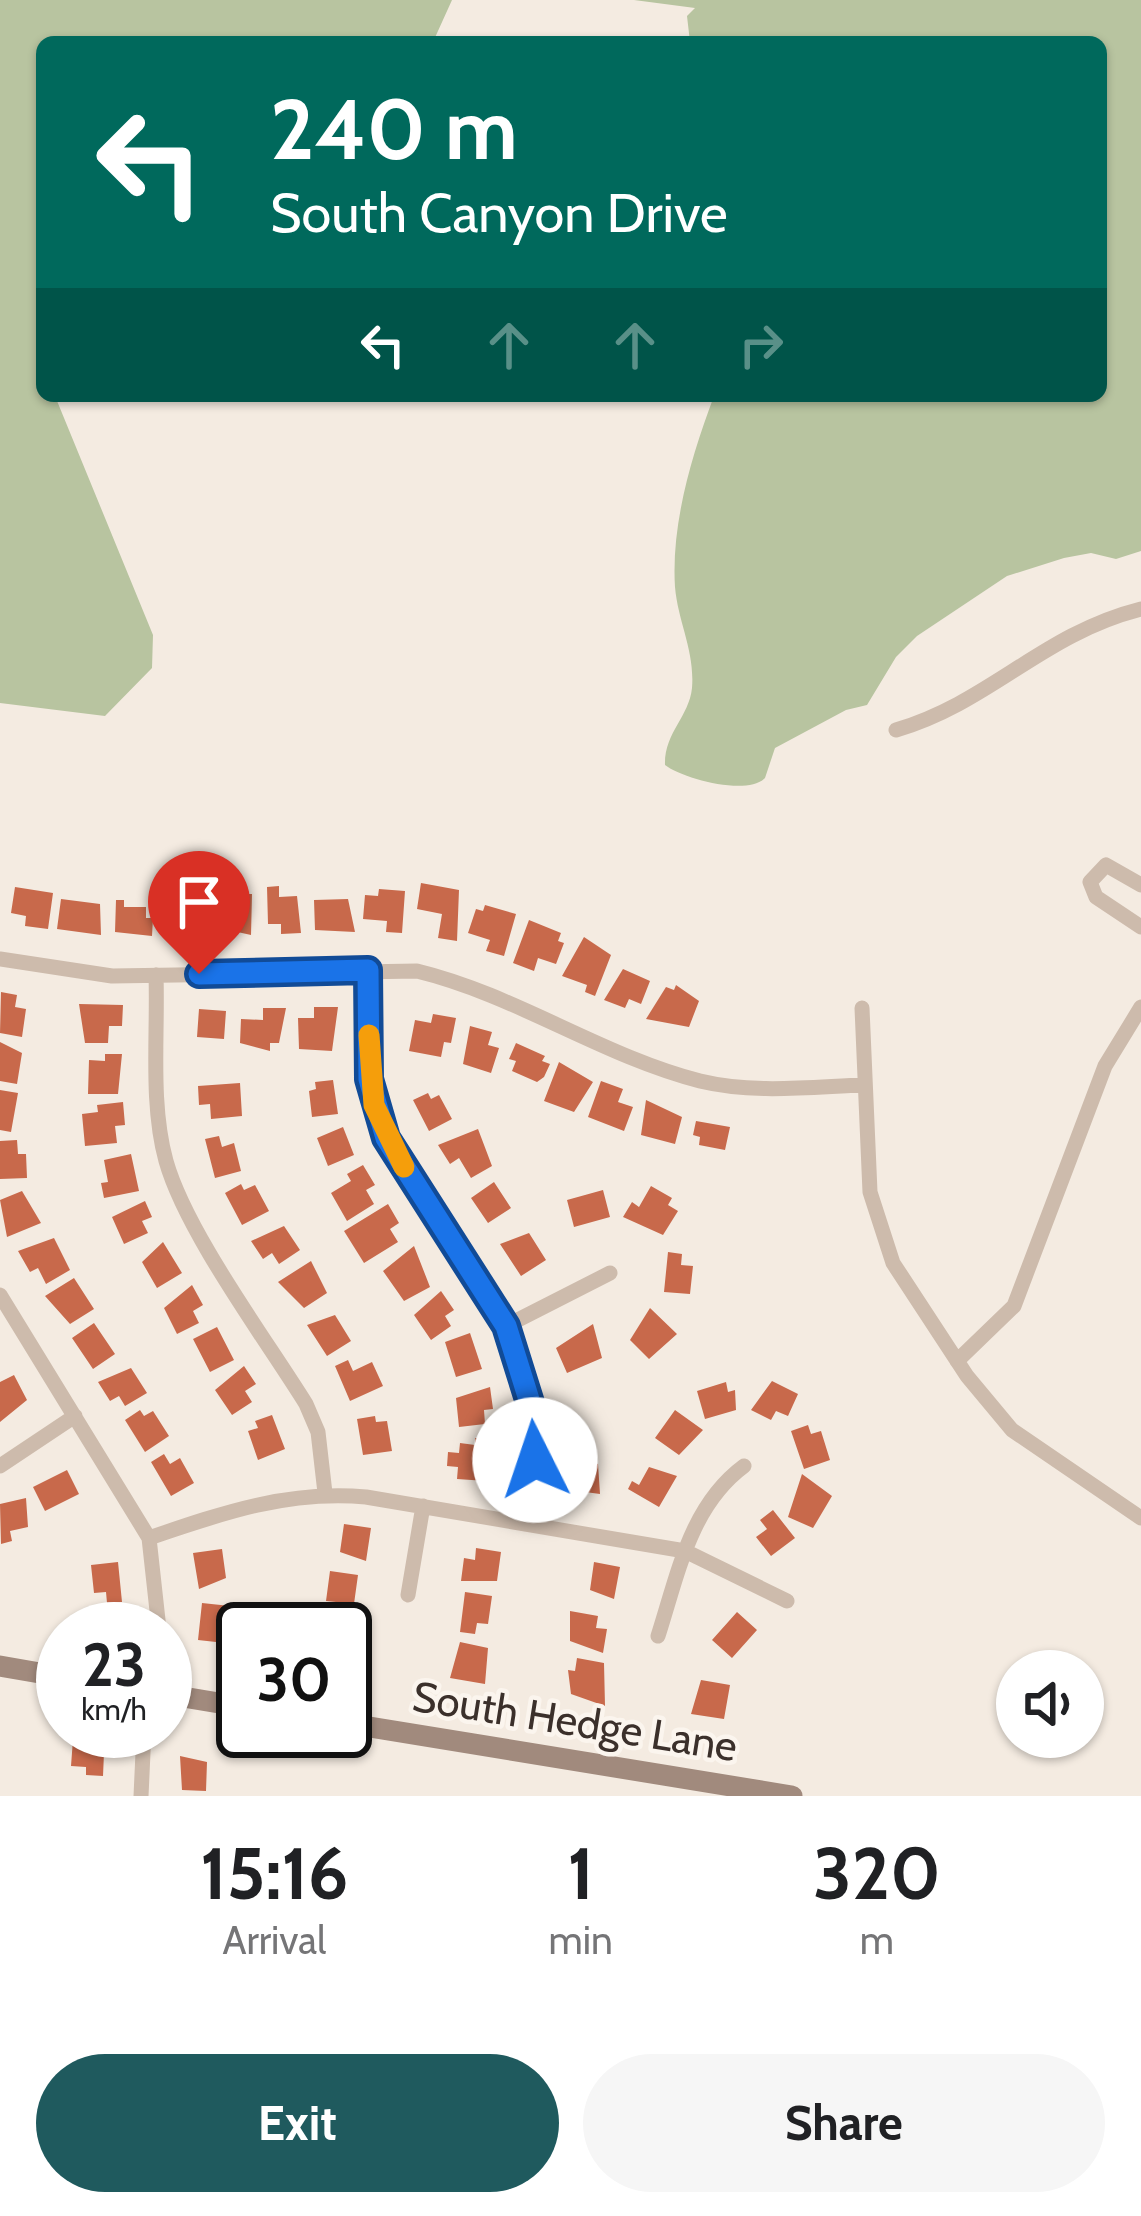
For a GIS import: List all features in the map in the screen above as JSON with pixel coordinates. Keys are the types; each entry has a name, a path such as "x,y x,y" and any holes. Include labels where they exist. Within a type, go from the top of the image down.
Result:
{"street":[{"path":"896,730 957,706 1068,633 1141,609"},
{"path":"1141,885 1106,865 1090,882 1096,897 1141,927"},
{"path":"0,959 112,976 417,971 460,981 699,1081 770,1089 865,1084"},
{"path":"368,970 369,1079 386,1138 506,1326 531,1406 535,1460 525,1523"},
{"path":"156,975 159,1116 166,1161 183,1204 306,1404 318,1432 325,1493"},
{"path":"957,1361 1014,1306 1105,1066 1141,1007"},
{"path":"862,1008 870,1192 893,1263 957,1361 1012,1430 1141,1518"},
{"path":"506,1326 610,1273"},
{"path":"0,1294 149,1538 156,1602"},
{"path":"0,1466 75,1416"},
{"path":"658,1636 700,1513 721,1483 744,1466"},
{"path":"149,1538 228,1510 325,1493 685,1551 788,1601"},
{"path":"408,1595 423,1506"},
{"path":"0,1666 36,1672"},
{"name":"South Hedge Lane","path":"372,1728 779,1795"},
{"path":"141,1796 143,1758"}],"green space":[{"path":"0,0 452,0 436,36 36,36 36,402 57,402 153,635 152,668 105,716 0,703"},
{"path":"634,0 1141,0 1141,551 1116,559 1091,553 1064,558 1007,576 917,636 896,657 867,705 846,710 775,748 765,778 745,786 700,780 665,765 668,744 692,688 675,587 676,538 691,465 712,402 1107,402 1107,36 689,36 687,16 695,8"}],"building":[{"path":"421,883 459,890 457,941 438,938 442,914 417,909"},
{"path":"279,886 279,897 297,896 301,933 281,934 281,924 268,924 267,887"},
{"path":"15,887 53,893 48,929 25,926 26,916 11,913"},
{"path":"379,889 405,891 402,933 386,932 387,921 363,919 365,895 378,896"},
{"path":"219,894 252,894 251,935 215,927"},
{"path":"61,899 100,904 101,935 57,929"},
{"path":"348,899 355,932 315,930 314,900"},
{"path":"116,900 124,900 124,907 146,907 146,918 153,918 152,936 115,932"},
{"path":"485,905 516,914 504,956 486,951 490,940 468,933 476,909 483,911"},
{"path":"194,908 195,917 202,916 203,933 168,936 166,910"},
{"path":"529,920 561,933 558,941 564,943 556,964 538,958 534,971 513,963"},
{"path":"584,937 611,955 595,996 585,992 587,985 562,976"},
{"path":"623,969 650,981 641,1004 629,999 625,1008 604,1000"},
{"path":"676,985 699,1001 689,1027 646,1019 666,987 674,990"},
{"path":"1,992 17,995 15,1007 26,1009 22,1037 0,1033"},
{"path":"79,1004 123,1005 122,1026 109,1026 108,1043 85,1043"},
{"path":"314,1007 338,1007 332,1051 299,1049 298,1018 314,1018"},
{"path":"263,1008 286,1008 279,1043 270,1043 270,1051 240,1043 241,1019 263,1020"},
{"path":"199,1009 226,1011 224,1039 197,1037"},
{"path":"433,1014 456,1018 451,1043 444,1042 441,1057 409,1051 415,1020 431,1023"},
{"path":"470,1026 492,1032 488,1045 499,1048 491,1073 463,1064"},
{"path":"0,1042 22,1053 17,1084 0,1081"},
{"path":"516,1043 545,1056 542,1061 550,1064 537,1082 512,1071 516,1061 509,1059"},
{"path":"105,1054 122,1054 118,1094 88,1094 89,1060 105,1061"},
{"path":"559,1062 593,1082 574,1112 544,1101"},
{"path":"333,1080 338,1114 312,1117 309,1091 316,1089 315,1082"},
{"path":"601,1081 623,1089 618,1102 633,1107 624,1131 588,1117"},
{"path":"240,1083 242,1116 211,1119 210,1104 199,1105 198,1086"},
{"path":"0,1090 18,1093 11,1132 0,1130"},
{"path":"428,1093 431,1099 439,1095 452,1119 429,1131 413,1100"},
{"path":"646,1100 682,1117 675,1144 641,1135"},
{"path":"123,1102 125,1125 115,1126 117,1143 85,1146 82,1114 98,1112 97,1105"},
{"path":"696,1121 730,1127 725,1150 699,1145 700,1137 693,1135"},
{"path":"343,1127 354,1155 328,1166 317,1138"},
{"path":"478,1129 492,1166 471,1178 459,1158 450,1164 438,1145"},
{"path":"219,1136 222,1147 234,1143 241,1171 215,1178 205,1139"},
{"path":"17,1140 18,1154 26,1154 27,1178 0,1179 0,1141"},
{"path":"131,1154 139,1191 104,1198 101,1183 108,1182 104,1160"},
{"path":"363,1165 375,1185 366,1190 374,1204 347,1221 331,1193 351,1181 347,1174"},
{"path":"494,1182 511,1208 488,1223 471,1198"},
{"path":"241,1184 244,1190 255,1185 269,1211 242,1225 225,1193"},
{"path":"651,1186 672,1198 668,1205 678,1211 663,1235 623,1217 632,1202 639,1207"},
{"path":"603,1190 610,1217 574,1227 567,1200"},
{"path":"22,1191 41,1223 7,1237 0,1200"},
{"path":"145,1201 152,1217 142,1221 148,1233 124,1244 112,1217"},
{"path":"388,1204 399,1223 390,1229 398,1242 364,1263 344,1231"},
{"path":"284,1226 300,1250 279,1264 272,1253 263,1259 251,1241"},
{"path":"529,1233 546,1260 521,1276 500,1244"},
{"path":"54,1238 70,1270 46,1284 38,1268 30,1272 18,1251"},
{"path":"163,1242 182,1273 157,1288 142,1262"},
{"path":"414,1246 430,1287 404,1301 383,1271"},
{"path":"668,1252 682,1254 681,1265 693,1266 690,1294 664,1292"},
{"path":"311,1261 327,1293 304,1308 278,1282"},
{"path":"74,1278 94,1309 70,1324 45,1296"},
{"path":"192,1285 203,1305 193,1311 199,1323 177,1334 164,1308"},
{"path":"441,1291 454,1310 445,1316 451,1326 431,1340 414,1315"},
{"path":"650,1308 677,1334 649,1359 630,1340"},
{"path":"335,1315 351,1341 327,1356 307,1325"},
{"path":"94,1323 115,1354 93,1369 72,1338"},
{"path":"593,1324 602,1358 567,1373 556,1348"},
{"path":"217,1327 234,1360 210,1372 193,1339"},
{"path":"470,1333 482,1369 456,1377 445,1342"},
{"path":"348,1360 353,1371 372,1362 383,1386 350,1401 335,1366"},
{"path":"244,1366 256,1384 245,1391 252,1402 232,1415 215,1390"},
{"path":"131,1368 147,1393 125,1406 119,1396 110,1401 98,1382"},
{"path":"14,1375 27,1400 0,1422 0,1382"},
{"path":"772,1381 798,1394 788,1416 776,1411 771,1420 751,1410"},
{"path":"726,1382 728,1392 735,1390 736,1410 705,1419 697,1391"},
{"path":"490,1387 493,1409 484,1410 485,1424 459,1427 456,1398"},
{"path":"140,1410 144,1416 153,1411 169,1436 145,1452 125,1420"},
{"path":"675,1410 703,1430 679,1455 655,1438"},
{"path":"272,1415 285,1449 258,1460 248,1431 258,1428 255,1421"},
{"path":"375,1416 376,1422 387,1421 392,1451 363,1455 357,1419"},
{"path":"808,1425 811,1434 821,1431 830,1460 804,1469 791,1431"},
{"path":"475,1438 496,1440 486,1481 457,1479 458,1467 447,1466 448,1452 459,1453 460,1443 475,1445"},
{"path":"164,1454 170,1464 180,1458 194,1483 171,1496 151,1462"},
{"path":"568,1459 598,1464 600,1494 563,1489"},
{"path":"649,1467 677,1476 659,1507 628,1489 632,1481 639,1485"},
{"path":"67,1470 79,1494 45,1511 33,1487"},
{"path":"802,1474 832,1496 813,1528 788,1517"},
{"path":"26,1498 28,1527 10,1531 12,1541 1,1544 0,1504"},
{"path":"773,1510 795,1538 771,1556 756,1537 767,1529 760,1520"},
{"path":"344,1524 371,1528 366,1561 340,1552"},
{"path":"476,1548 501,1552 497,1581 461,1581 464,1558 475,1560"},
{"path":"222,1549 226,1578 199,1589 193,1553"},
{"path":"118,1562 122,1602 107,1602 106,1592 94,1593 91,1565"},
{"path":"594,1562 620,1567 614,1599 590,1590"},
{"path":"330,1571 358,1575 354,1602 326,1601"},
{"path":"465,1592 492,1596 488,1624 477,1623 475,1634 460,1632"},
{"path":"202,1603 216,1604 216,1642 198,1640"},
{"path":"570,1611 598,1616 596,1628 607,1629 603,1653 570,1641"},
{"path":"737,1612 757,1630 732,1658 712,1640"},
{"path":"460,1642 488,1648 485,1684 450,1678"},
{"path":"577,1658 604,1663 605,1706 571,1694 568,1670 575,1671"},
{"path":"701,1680 730,1685 724,1719 691,1714"},
{"path":"72,1758 104,1758 103,1776 86,1775 86,1767 71,1766"},
{"path":"180,1758 207,1762 206,1791 182,1790"}],"slow traffic":[{"path":"369,1035 374,1105 404,1167"}],"route":[{"path":"199,974 368,970 369,1079 374,1105 386,1138 506,1326 531,1406 535,1460"}]}
